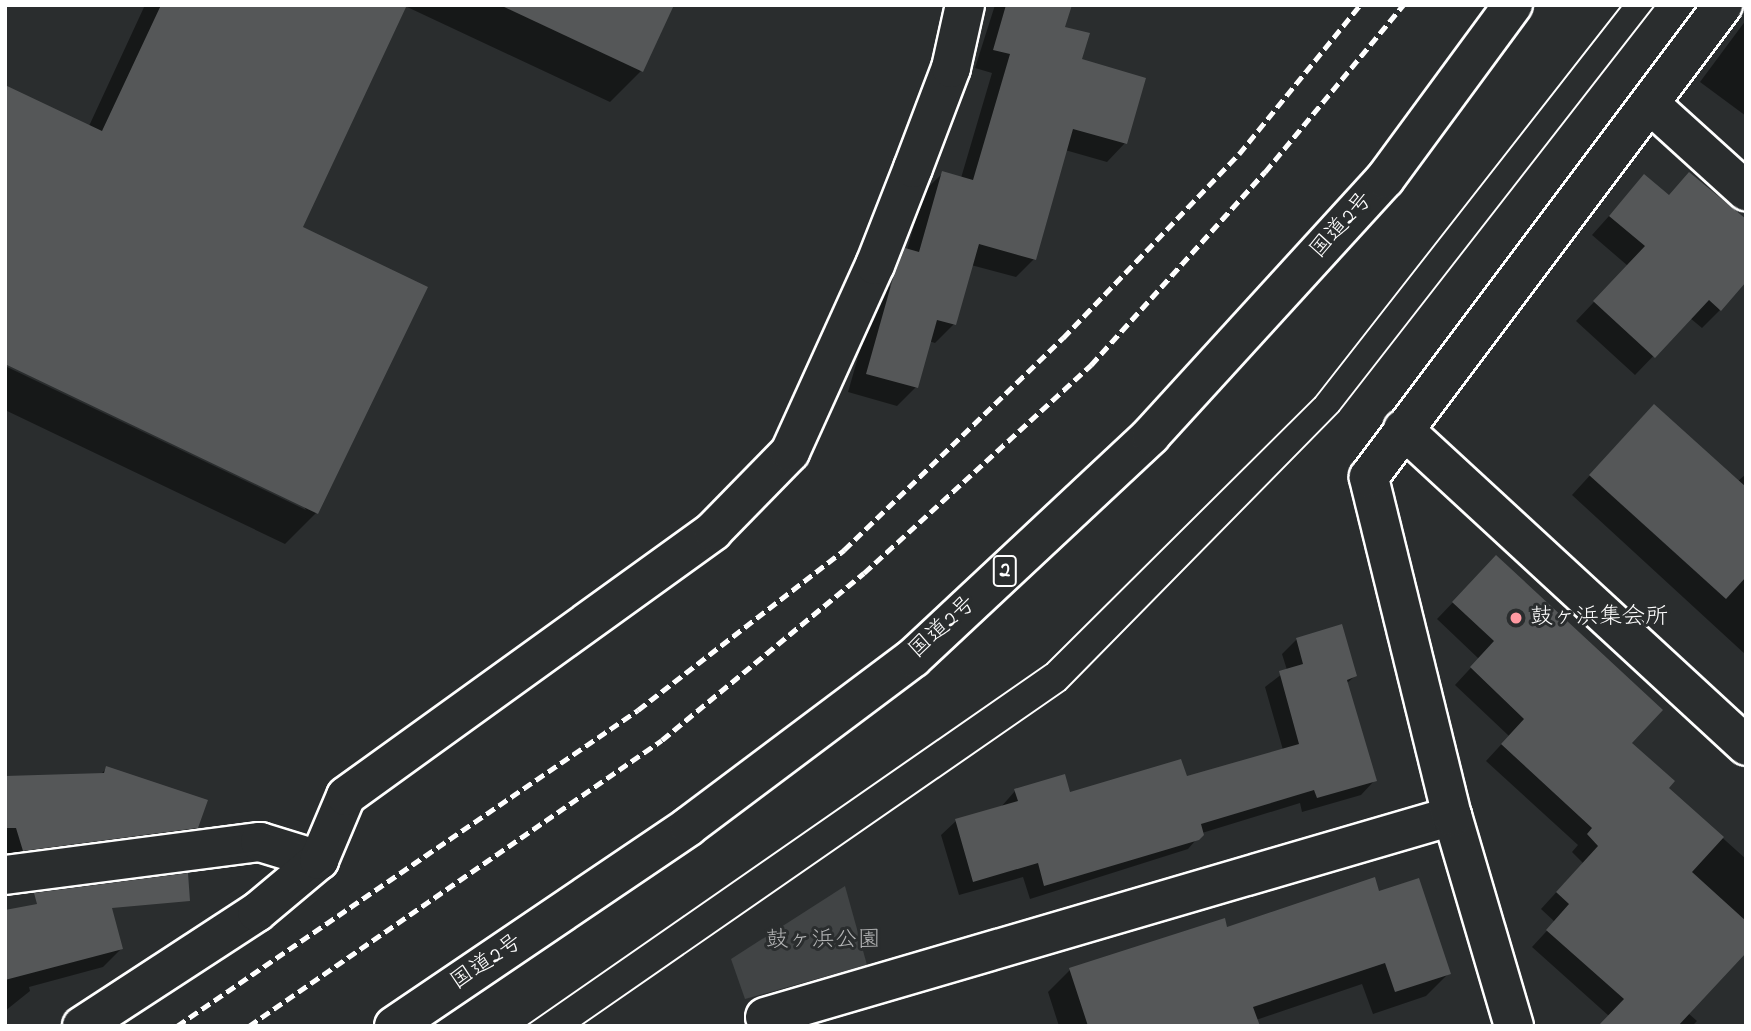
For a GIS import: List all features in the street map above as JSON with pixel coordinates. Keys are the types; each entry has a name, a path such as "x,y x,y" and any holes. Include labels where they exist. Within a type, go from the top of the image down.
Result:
{"main road":[{"path":"82,1026 257,912 318,860 346,796 713,531 790,452 885,241 951,68 965,5"},
{"name":"国道2号","path":"394,1026 689,826 913,657 1152,435 1385,179 1513,5"},
{"path":"1514,1026 1452,816 1369,477 1723,5"},
{"path":"1650,104 1746,191"},
{"path":"1403,429 1746,746"},
{"path":"765,1017 1452,816"},
{"path":"5,875 260,842 318,860"}],"green space":[{"name":"鼓ヶ浜公園","path":"845,886 867,965 745,999 731,959"}],"building":[{"path":"161,5 407,5 303,227 428,287 318,514 5,364 5,85 102,131"},
{"path":"500,5 674,5 643,72"},
{"path":"1006,5 1072,5 1065,27 1090,33 1082,59 1146,78 1127,144 1073,129 1036,260 979,244 956,325 937,320 918,388 866,374 893,278 905,248 919,252 942,171 973,180 1010,54 993,50"},
{"path":"1689,172 1746,219 1746,282 1721,311 1709,300 1655,358 1593,301 1645,246 1609,216 1644,174 1669,195"},
{"path":"1654,404 1746,487 1746,577 1726,599 1589,475"},
{"path":"1496,555 1663,710 1632,743 1675,781 1669,788 1724,837 1692,872 1746,921 1746,953 1678,1026 1598,1026 1624,999 1546,930 1569,904 1556,892 1598,846 1587,834 1592,828 1501,744 1524,719 1470,667 1494,641 1452,602"},
{"path":"1342,624 1357,676 1347,680 1377,781 1317,798 1314,790 1201,824 1204,835 1199,840 1044,886 1038,863 973,882 955,819 1018,801 1014,789 1065,774 1070,792 1181,759 1187,776 1299,744 1279,671 1303,664 1296,638"},
{"path":"106,766 208,800 198,828 23,851 16,828 5,828 5,776 104,773"},
{"path":"188,873 190,901 112,908 123,949 5,980 5,910 37,904 34,893"},
{"path":"1375,877 1379,891 1419,878 1451,974 1395,992 1385,963 1253,1007 1260,1026 1088,1026 1069,968 1225,918 1227,927"}],"tram line":[{"path":"526,1026 1047,664 1315,398 1622,5"},
{"path":"580,1026 1065,690 1339,411 1655,5"}],"railway":[{"path":"177,1026 638,710 844,550 1063,338 1239,154 1360,5"},
{"path":"249,1026 662,740 864,573 1091,365 1265,172 1403,5"}],"place":[{"name":"鼓ヶ浜集会所","path":"1516,618"}]}
